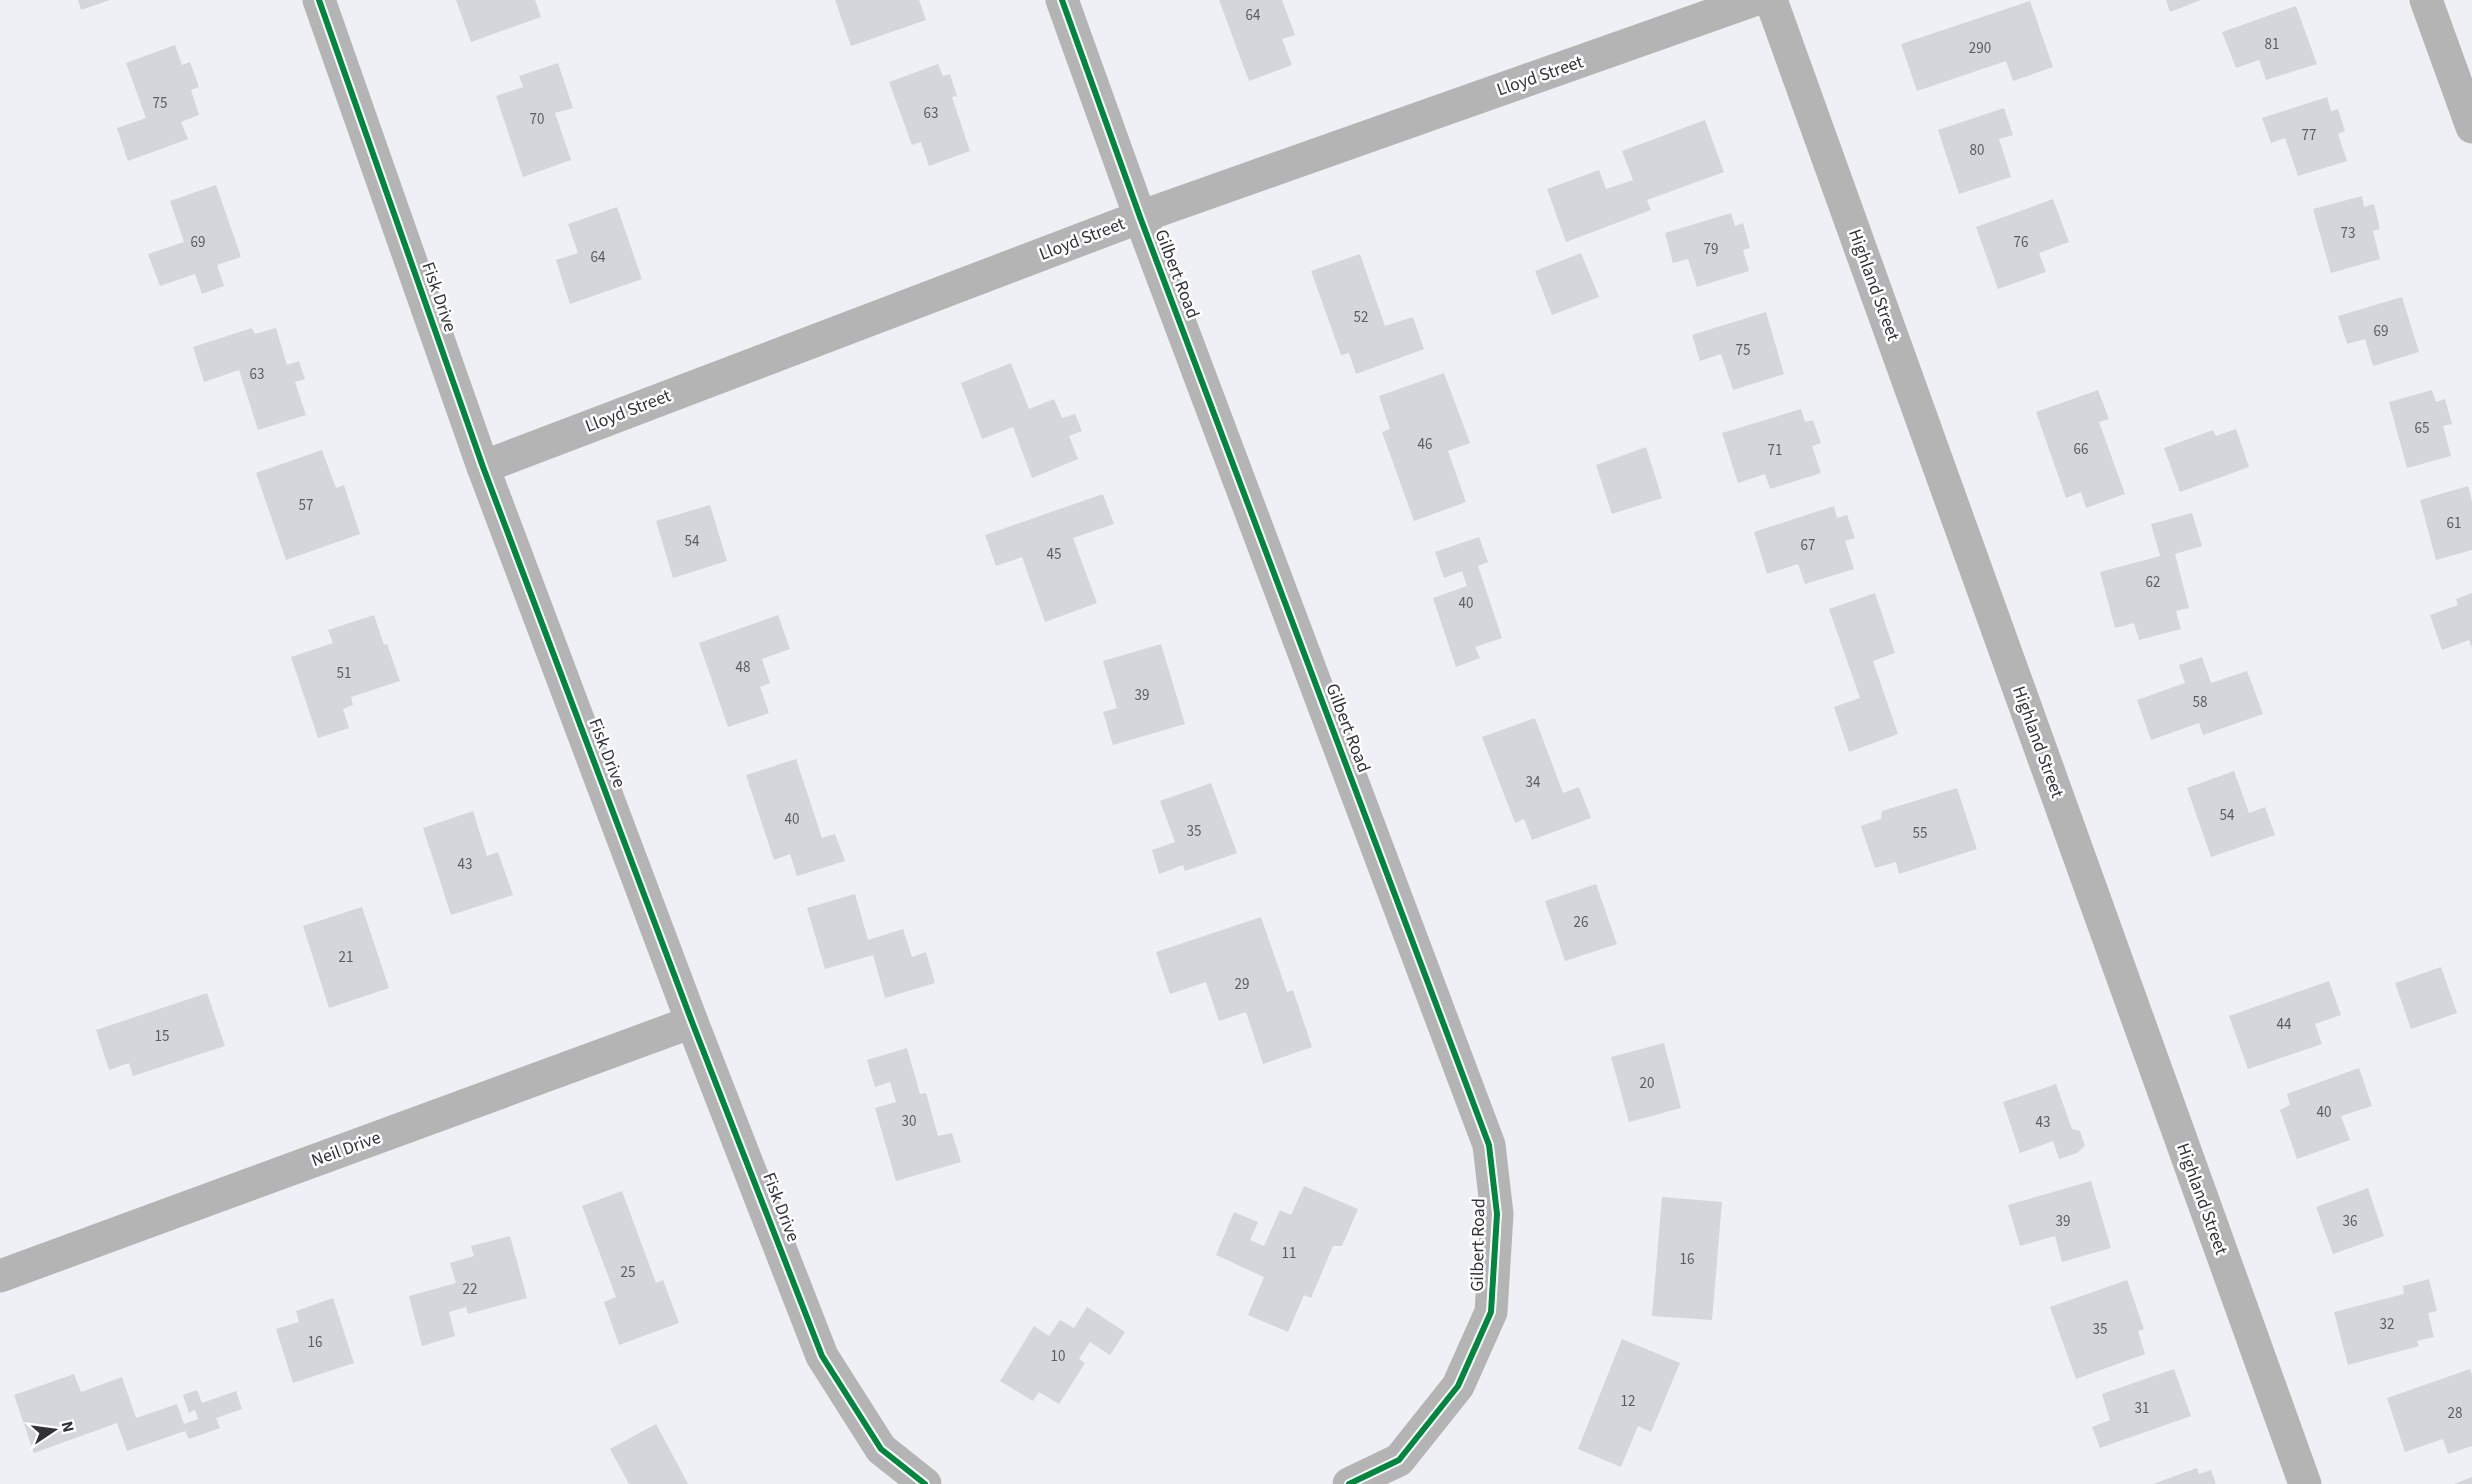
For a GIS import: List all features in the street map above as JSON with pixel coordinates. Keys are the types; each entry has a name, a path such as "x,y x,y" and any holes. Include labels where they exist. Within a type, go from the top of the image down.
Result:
{"street":[{"name":"Fisk Drive","path":"319,0 483,467 822,1356 881,1449 925,1484"},
{"name":"Gilbert Road","path":"1062,0 1140,217 1489,1145 1497,1214 1491,1312 1458,1386 1399,1460 1349,1484"},
{"name":"Lloyd Street","path":"483,467 1140,217 1754,0"},
{"name":"Highland Street","path":"1771,0 2305,1484"},
{"path":"2426,0 2472,127"},
{"name":"Neil Drive","path":"0,1276 693,1022"}],"building":[{"path":"78,0 110,0 81,10"},
{"path":"456,0 535,0 541,17 471,42"},
{"path":"835,0 919,0 926,20 851,46"},
{"path":"1219,0 1282,0 1295,35 1282,39 1292,65 1249,81"},
{"path":"2166,0 2201,0 2170,12"},
{"path":"2030,1 2053,67 2013,81 2006,61 1917,91 1901,44"},
{"path":"2296,6 2317,64 2266,80 2259,60 2236,68 2222,32"},
{"path":"175,45 182,65 190,62 199,87 191,90 199,115 181,122 188,139 128,161 117,128 146,118 126,63"},
{"path":"558,63 573,108 555,113 571,160 523,177 496,96 523,87 519,76"},
{"path":"938,64 943,76 950,74 957,96 952,97 970,151 929,166 921,142 912,145 889,82"},
{"path":"2327,97 2331,111 2338,109 2345,131 2338,134 2347,161 2298,176 2285,138 2271,143 2262,118"},
{"path":"2004,108 2013,135 1999,139 2011,177 1959,194 1938,130"},
{"path":"1705,120 1724,172 1647,200 1651,210 1566,242 1547,189 1599,170 1606,189 1633,180 1622,151"},
{"path":"216,185 241,257 217,265 224,286 202,294 195,274 160,286 148,254 184,242 170,201"},
{"path":"2362,196 2364,207 2374,204 2380,229 2373,231 2380,259 2331,273 2313,209"},
{"path":"2053,199 2069,242 2039,253 2046,272 1998,289 1976,227"},
{"path":"617,207 642,279 570,304 556,260 578,253 568,224"},
{"path":"1731,213 1735,226 1743,223 1750,248 1743,250 1749,271 1697,287 1688,259 1673,263 1665,233"},
{"path":"1581,253 1599,297 1552,315 1535,271"},
{"path":"1360,254 1385,326 1413,317 1424,349 1356,374 1349,353 1341,355 1311,271"},
{"path":"2402,297 2419,352 2373,366 2365,339 2347,344 2338,316"},
{"path":"1766,312 1784,374 1733,390 1721,354 1700,361 1692,335"},
{"path":"252,328 255,334 276,328 287,365 299,361 305,379 295,382 306,415 258,430 239,370 204,382 193,347"},
{"path":"1011,363 1029,409 1054,399 1062,418 1075,414 1082,431 1069,436 1078,459 1032,478 1013,427 982,439 961,383"},
{"path":"1444,373 1470,443 1448,451 1466,502 1414,521 1382,432 1390,429 1379,396"},
{"path":"2098,390 2109,419 2099,422 2125,494 2086,508 2081,492 2066,498 2036,412"},
{"path":"2432,390 2436,402 2445,399 2452,424 2443,426 2451,456 2407,468 2389,402"},
{"path":"1801,409 1805,422 1813,420 1821,443 1812,446 1821,473 1770,489 1765,474 1738,483 1722,433"},
{"path":"2236,429 2249,467 2180,492 2164,448 2213,430 2216,436"},
{"path":"1646,447 1662,498 1612,514 1596,465"},
{"path":"322,450 336,488 344,485 360,534 286,560 256,473"},
{"path":"2468,486 2472,501 2472,550 2436,560 2420,500"},
{"path":"1103,494 1114,524 1073,538 1097,603 1045,622 1022,557 996,566 985,535"},
{"path":"710,505 727,561 673,578 656,521"},
{"path":"1834,506 1837,518 1847,515 1855,538 1845,541 1854,569 1805,584 1798,564 1767,574 1754,532"},
{"path":"2192,513 2202,546 2175,554 2189,608 2176,611 2181,629 2139,640 2134,623 2115,628 2100,572 2160,556 2151,524"},
{"path":"1479,537 1488,562 1478,566 1502,638 1475,647 1480,658 1456,667 1433,598 1467,586 1462,571 1444,578 1435,552"},
{"path":"1875,593 1895,653 1873,661 1898,734 1849,752 1834,707 1860,698 1829,609"},
{"path":"2472,593 2472,648 2469,640 2442,650 2430,615 2458,605 2456,599"},
{"path":"374,615 400,681 351,697 353,705 343,709 349,728 318,738 291,657 333,643 328,630"},
{"path":"778,615 790,649 762,659 770,683 760,687 769,713 728,727 699,643"},
{"path":"1161,644 1185,724 1113,745 1103,712 1117,708 1103,661"},
{"path":"2202,657 2211,683 2247,671 2263,714 2203,735 2199,723 2151,740 2137,700 2185,683 2179,665"},
{"path":"1535,718 1563,793 1579,787 1591,818 1532,840 1524,819 1515,823 1482,737"},
{"path":"796,759 822,838 835,834 845,861 797,876 790,854 774,860 746,775"},
{"path":"2234,771 2249,813 2265,807 2275,835 2211,857 2187,788"},
{"path":"1211,783 1237,853 1185,871 1183,865 1159,874 1152,850 1175,842 1160,801"},
{"path":"1957,788 1977,849 1899,874 1896,862 1875,868 1861,826 1881,819 1882,811"},
{"path":"473,811 487,856 498,852 513,895 451,915 423,828"},
{"path":"1596,884 1617,944 1565,961 1545,901"},
{"path":"855,894 868,940 903,929 912,957 926,952 935,983 885,998 873,955 825,969 807,908"},
{"path":"362,907 389,988 329,1008 303,926"},
{"path":"1261,917 1287,992 1293,990 1312,1047 1263,1064 1246,1012 1219,1021 1206,982 1170,994 1156,952"},
{"path":"2441,967 2457,1013 2411,1029 2395,983"},
{"path":"2329,981 2341,1015 2315,1024 2322,1044 2248,1069 2229,1016"},
{"path":"207,993 225,1046 133,1076 129,1063 109,1070 96,1030"},
{"path":"1664,1043 1681,1108 1629,1122 1611,1057"},
{"path":"907,1048 920,1094 926,1093 938,1136 952,1133 961,1162 896,1181 875,1108 896,1102 890,1082 875,1087 867,1060"},
{"path":"2359,1068 2372,1106 2341,1116 2350,1140 2297,1159 2280,1110 2290,1105 2287,1094"},
{"path":"2056,1084 2072,1129 2080,1131 2085,1146 2077,1153 2059,1159 2053,1141 2020,1153 2003,1102"},
{"path":"2091,1181 2111,1248 2062,1262 2055,1236 2020,1246 2008,1205"},
{"path":"1304,1186 1358,1209 1342,1246 1333,1246 1311,1298 1304,1295 1288,1332 1248,1315 1264,1277 1216,1255 1234,1212 1258,1222 1250,1240 1264,1246 1280,1210 1291,1215"},
{"path":"2368,1188 2384,1236 2333,1254 2316,1207"},
{"path":"622,1191 656,1283 663,1280 679,1323 619,1345 604,1302 616,1297 582,1206"},
{"path":"1662,1197 1722,1202 1712,1320 1652,1316"},
{"path":"510,1236 527,1298 468,1314 466,1307 449,1312 455,1336 422,1346 409,1296 456,1283 450,1263 474,1256 471,1246"},
{"path":"2429,1279 2437,1311 2428,1313 2434,1337 2417,1341 2419,1346 2348,1365 2334,1312 2404,1294 2403,1286"},
{"path":"2127,1280 2144,1329 2138,1331 2145,1354 2076,1379 2050,1307"},
{"path":"333,1298 354,1363 293,1383 276,1329 299,1322 296,1311"},
{"path":"1087,1307 1125,1332 1110,1355 1090,1342 1079,1359 1085,1363 1059,1404 1039,1392 1033,1401 1000,1381 1034,1326 1049,1336 1060,1320 1074,1328"},
{"path":"1622,1339 1680,1363 1651,1432 1638,1426 1621,1467 1578,1449"},
{"path":"2174,1369 2191,1416 2100,1448 2092,1427 2110,1420 2102,1394"},
{"path":"2470,1369 2472,1375 2472,1446 2448,1454 2443,1439 2405,1452 2387,1398"},
{"path":"74,1374 81,1392 122,1377 136,1418 177,1404 184,1424 198,1419 195,1410 189,1413 183,1395 197,1390 202,1403 236,1391 242,1409 216,1418 220,1428 189,1439 185,1431 127,1451 117,1423 34,1453 14,1395"},
{"path":"656,1424 688,1484 629,1484 610,1449"},
{"path":"2197,1468 2199,1474 2211,1470 2216,1484 2153,1484"},
{"path":"2472,1477 2472,1484 2454,1484"}],"cycle path":[{"path":"319,0 483,467 692,1022 822,1356 881,1449 925,1484"},
{"path":"1062,0 1140,217 1489,1145 1497,1214 1491,1312 1458,1386 1399,1460 1349,1484"}]}
